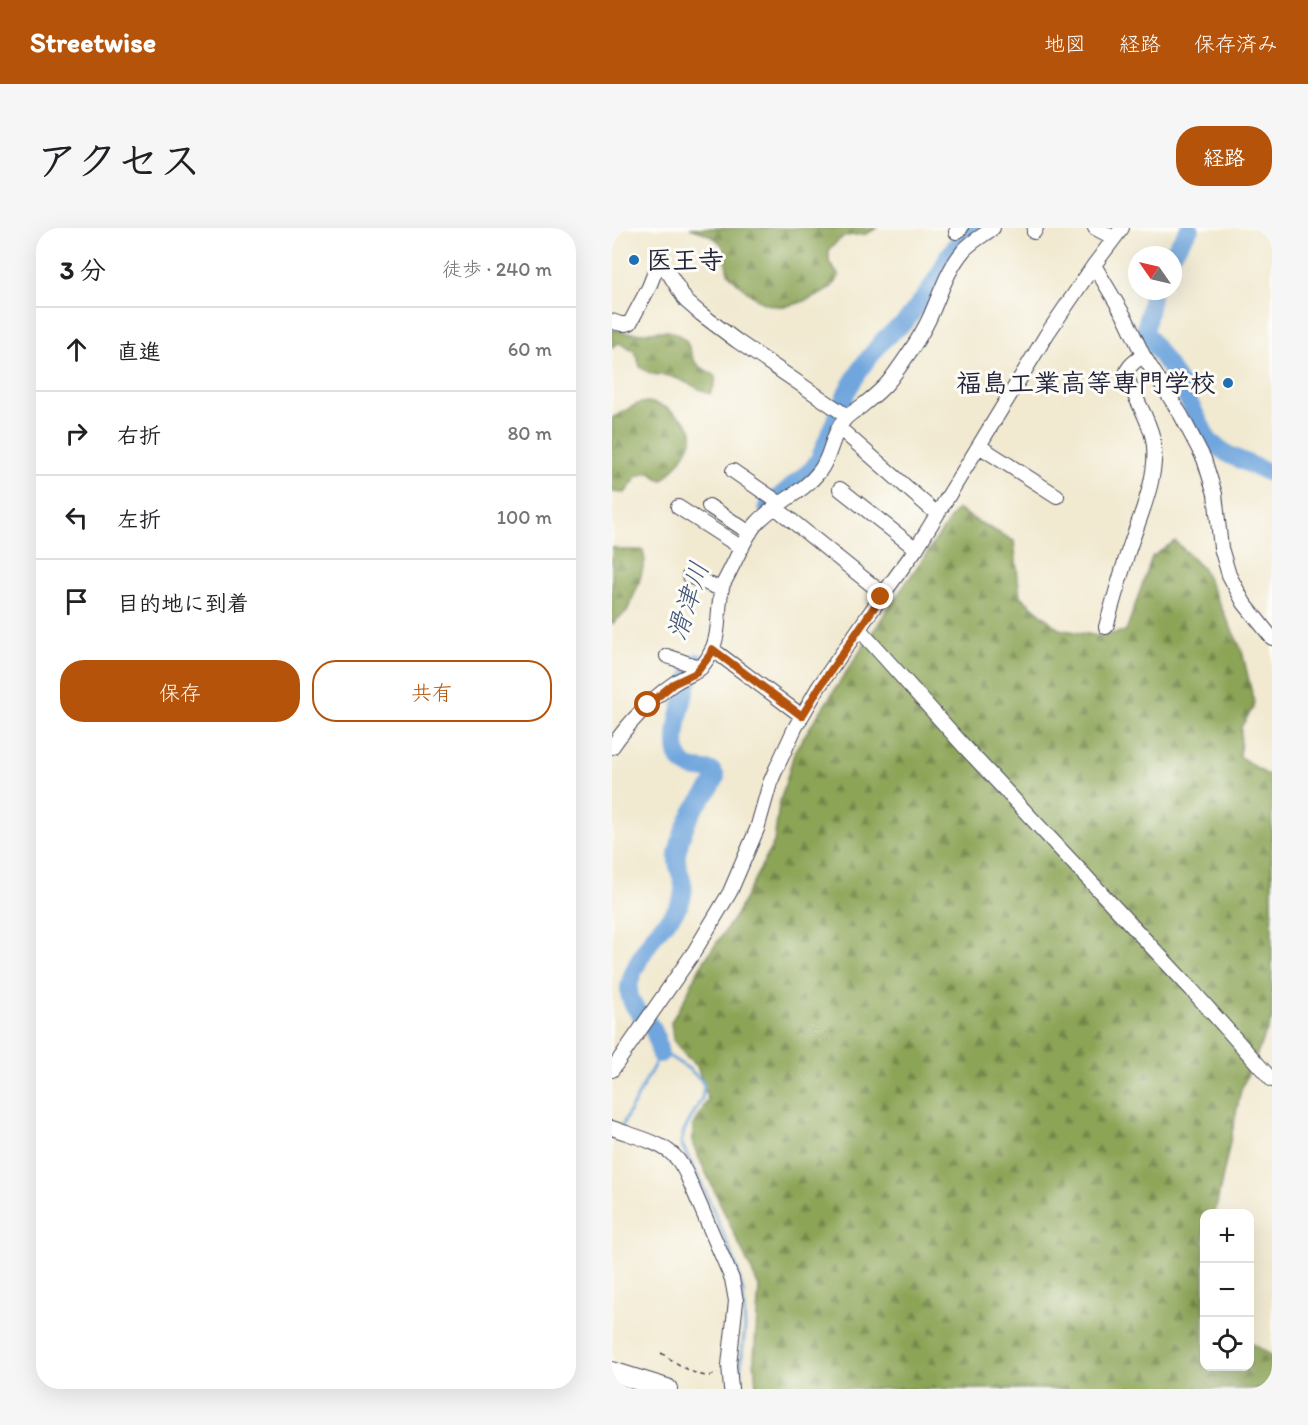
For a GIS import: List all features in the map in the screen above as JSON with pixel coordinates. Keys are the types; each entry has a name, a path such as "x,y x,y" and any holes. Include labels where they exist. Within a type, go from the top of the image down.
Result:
{"highway":[{"path":"612,1372 667,1389"}],"street":[{"path":"612,747 633,721 666,690 701,668 712,649 718,628 722,589 755,525 802,489 824,466 838,429 847,416 862,406 891,379 927,322 958,258 966,248 993,228"},
{"path":"612,1070 694,952 730,892 756,829 770,783 802,716 859,629 916,549 1047,334 1118,233 1095,228"},
{"path":"612,321 617,324 630,323 650,287 655,268 660,264 670,275 686,301 710,321 847,416"},
{"path":"1094,266 1126,319 1143,356 1181,415 1204,459 1215,494 1221,548 1229,575 1244,603 1272,638"},
{"path":"1106,627 1152,475 1153,438 1126,375 1126,370 1143,356"},
{"path":"838,429 937,514"},
{"path":"979,446 1058,496"},
{"path":"733,471 883,594"},
{"path":"840,489 916,549"},
{"path":"709,506 750,533"},
{"path":"678,507 742,548"},
{"path":"690,576 722,589"},
{"path":"859,629 1272,1080"},
{"path":"712,649 802,716"},
{"path":"667,657 701,668"},
{"path":"652,684 666,690"},
{"path":"612,1128 670,1151 686,1173 736,1293 730,1382"}],"path":[{"path":"661,1353 702,1375 711,1376 723,1372 730,1382"}],"green space":[{"path":"690,228 877,228 866,234 844,236 829,249 829,262 839,276 830,288 797,304 779,306 764,303 749,293 729,274 722,245 711,236"},
{"path":"612,329 632,333 667,331 679,335 686,342 695,361 715,378 710,394 673,377 653,374 640,367 636,354 631,349 618,343 612,347"},
{"path":"647,402 666,408 686,422 692,432 690,444 677,465 663,480 649,472 638,476 625,493 612,492 612,418 637,404"},
{"path":"957,509 1014,541 1020,596 1059,629 1098,636 1126,631 1152,557 1175,541 1203,569 1242,651 1254,702 1253,708 1241,727 1240,757 1266,774 1272,775 1272,1019 1241,1090 1216,1209 1200,1209 1200,1371 1254,1371 1254,1345 1272,1356 1272,1389 760,1389 756,1387 754,1359 759,1287 693,1145 693,1127 708,1099 697,1066 673,1040 671,1022 700,967 736,915 774,842 779,805 795,750"},
{"path":"612,547 623,550 643,550 645,561 638,586 627,611 612,624"}],"waterway":[{"name":"滑津川","path":"767,507 813,468 820,457 847,391 863,365 885,338 905,322 929,291 948,256 977,228"},
{"path":"1177,246 1190,228"},
{"path":"1151,300 1145,332 1178,380 1209,441 1229,455 1272,474"},
{"name":"滑津川","path":"660,1054 654,1031 633,1005 629,989 632,975 644,952 682,899 683,883 677,861 679,844 690,815 716,777 712,771 685,765 679,757 676,746 678,718 693,667 697,662"},
{"path":"622,1126 660,1054 670,1057 689,1069 704,1085 702,1098 684,1131 681,1143 704,1189 736,1264 743,1292 745,1328 740,1370 743,1389"}],"place":[{"name":"医王寺","path":"634,260"},
{"name":"福島工業高等専門学校","path":"1228,383"}],"route":[{"path":"648,705 673,684 696,673 712,649 802,716 881,597"}]}
